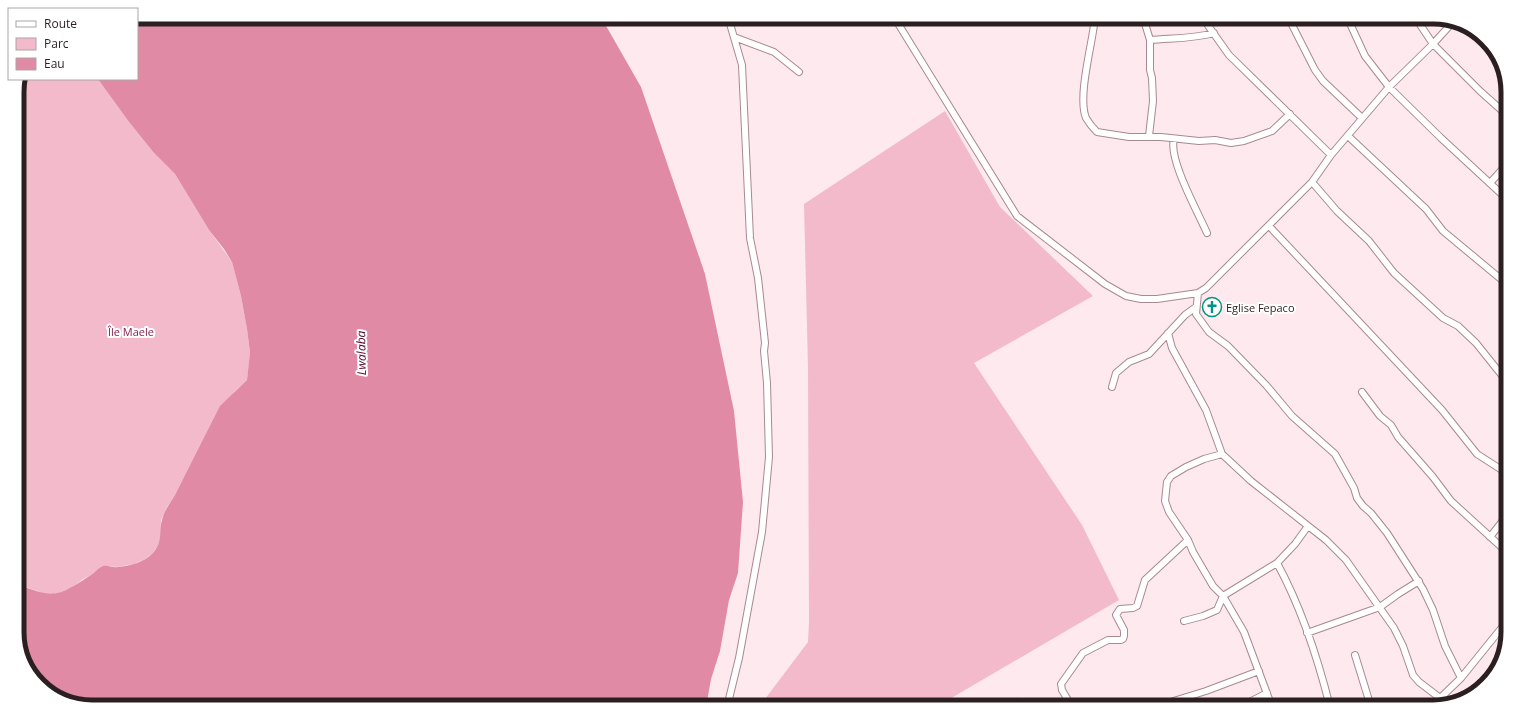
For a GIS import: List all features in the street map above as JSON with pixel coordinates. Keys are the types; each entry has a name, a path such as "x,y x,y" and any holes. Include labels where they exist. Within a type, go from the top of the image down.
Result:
{"street":[{"path":"729,700 740,658 762,532 769,457 767,383 764,351 765,343 758,278 750,238 742,65 730,24"},
{"path":"898,24 1016,216 1105,284 1126,296 1141,299 1157,299 1198,293 1206,288 1312,182 1331,155 1362,118 1449,26"},
{"path":"1094,24 1083,92 1086,118 1097,132 1129,137 1150,136 1199,141 1215,140 1231,143 1244,141 1272,131 1290,114"},
{"path":"1145,24 1150,40 1153,102 1150,136"},
{"path":"1207,24 1228,55 1331,155"},
{"path":"1292,24 1315,70 1323,81 1362,118"},
{"path":"1350,24 1365,56 1390,87 1501,193"},
{"path":"1420,24 1433,44 1501,110"},
{"path":"1150,40 1198,37 1214,33"},
{"path":"734,37 774,52 799,72"},
{"path":"1348,136 1426,209 1443,230 1501,279"},
{"path":"1174,139 1172,145 1178,171 1207,233"},
{"path":"1490,183 1501,171"},
{"path":"1312,182 1337,210 1369,241 1394,273 1443,318 1458,326 1476,343 1501,374"},
{"path":"1269,226 1442,410 1477,454 1501,469"},
{"path":"1198,293 1196,314 1209,332 1228,346 1269,389 1292,416 1335,454 1354,488 1357,498 1387,533 1419,581 1433,610 1445,646 1461,678"},
{"path":"1112,387 1116,373 1128,362 1149,354 1185,315 1196,307"},
{"path":"1168,333 1172,348 1206,410 1222,454 1251,481 1326,540 1346,560 1394,628 1403,646 1413,675 1419,682 1440,698 1461,678 1501,629"},
{"path":"1362,392 1380,416 1391,425 1398,437 1433,477 1451,501 1501,547"},
{"path":"1222,454 1204,459 1171,476 1167,482 1165,495 1166,506 1188,540 1193,552 1213,586 1223,596 1244,632 1254,655 1270,700"},
{"path":"1490,537 1501,523"},
{"path":"1184,621 1203,616 1217,610 1223,596 1277,564 1295,544 1308,526"},
{"path":"1068,700 1062,690 1061,684 1079,658 1083,653 1108,640 1123,639 1124,630 1117,612 1120,609 1133,608 1137,606 1145,580 1188,540"},
{"path":"1277,564 1284,576 1307,633 1328,700"},
{"path":"1307,633 1380,607 1419,581"},
{"path":"1355,655 1369,700"},
{"path":"1177,700 1206,691 1259,671"},
{"path":"1254,700 1267,693"}],"green space":[{"name":"Île Maele","path":"25,80 99,80 129,122 154,153 175,174 209,230 232,262 241,296 250,352 247,380 234,392 197,453 167,507 161,520 160,543 152,554 134,564 117,567 109,566 83,579 71,588 49,595 24,586 24,87"},
{"path":"945,111 1000,207 1093,296 974,363 1082,525 1119,600 948,700 764,700 808,642 808,368 804,204"}],"water":[{"name":"Lwalaba","path":"138,24 605,24 641,87 705,274 734,411 743,502 738,573 729,600 720,651 711,679 707,700 92,700 74,698 54,689 47,683 35,670 25,646 24,587 48,594 56,593 70,588 103,566 116,567 132,565 152,554 158,545 164,513 175,495 220,406 247,380 250,352 241,296 232,262 209,230 175,174 154,153 129,122 99,80 138,80"}],"place":[{"name":"Eglise Fepaco","path":"1212,307"}]}
